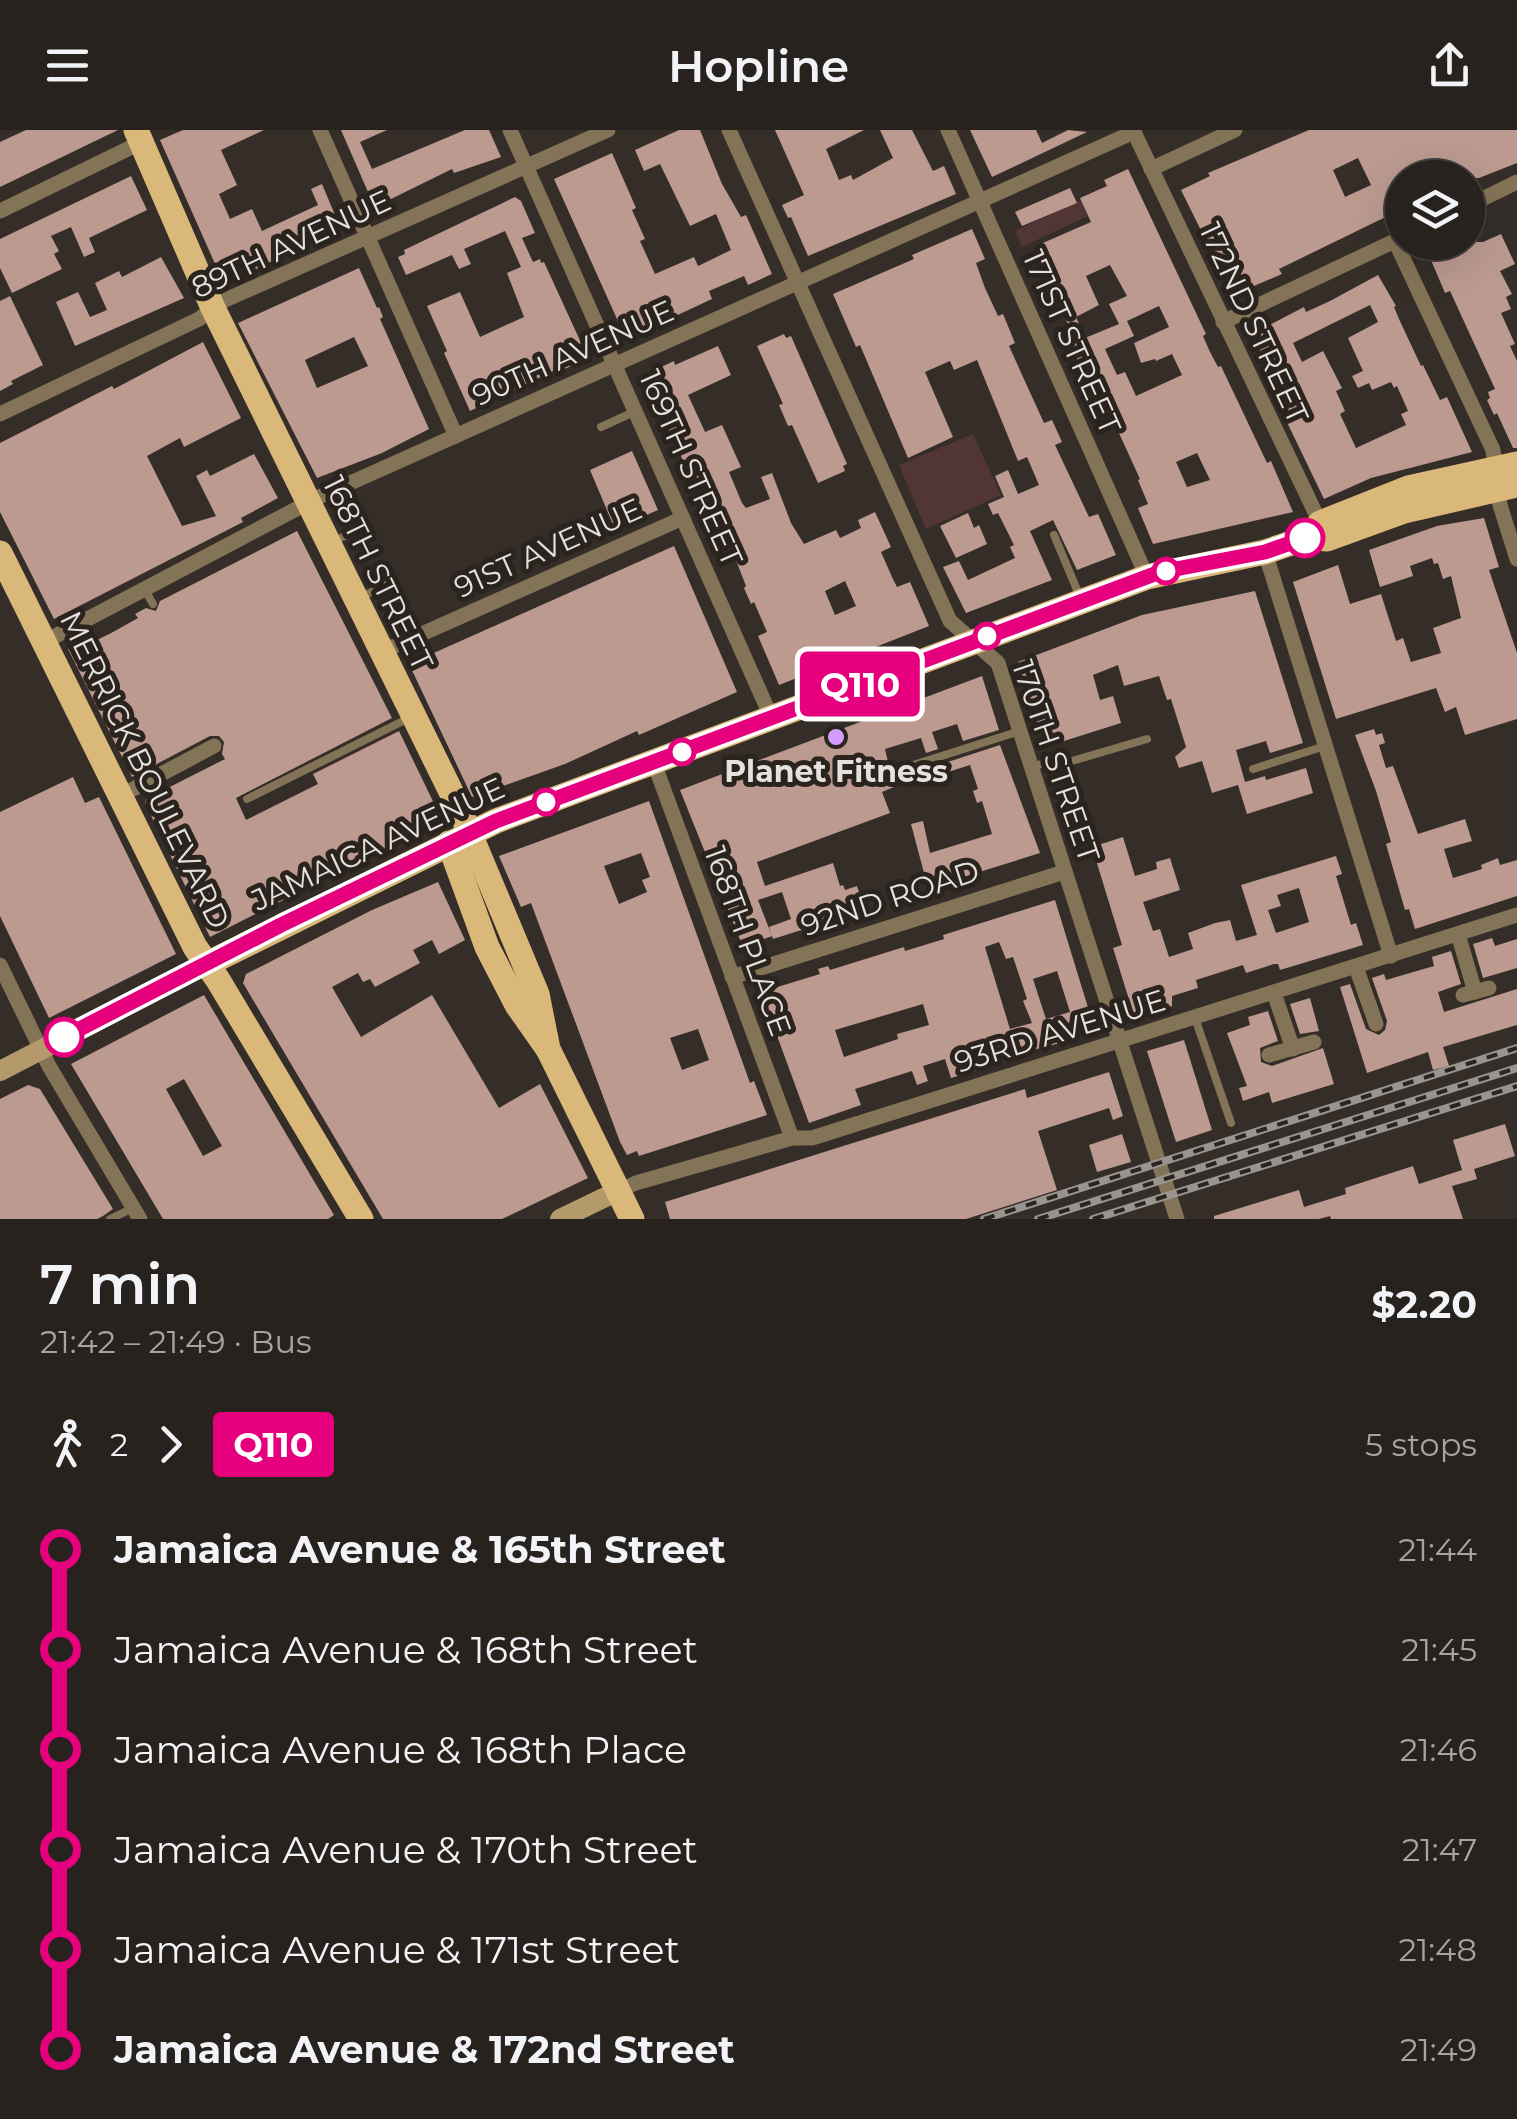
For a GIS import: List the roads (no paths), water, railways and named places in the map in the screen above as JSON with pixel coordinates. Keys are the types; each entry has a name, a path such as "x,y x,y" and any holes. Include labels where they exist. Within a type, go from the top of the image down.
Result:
{"main road":[{"name":"168TH STREET","path":"139,136 213,308 412,716 459,838 537,994 548,1049"},
{"name":"JAMAICA AVENUE","path":"0,1071 459,838 1146,577 1265,552 1319,533 1408,488 1507,476"},
{"name":"MERRICK BOULEVARD","path":"0,552 206,964 361,1219"},
{"name":"168TH STREET","path":"459,838 488,947 517,1005 548,1049 632,1219"},
{"path":"560,1219 618,1191"}],"street":[{"path":"320,130 456,436"},
{"name":"169TH STREET","path":"510,130 772,718"},
{"name":"89TH AVENUE","path":"0,414 213,308 608,130"},
{"name":"170TH STREET","path":"729,130 950,621 998,663 1177,1219"},
{"name":"171ST STREET","path":"948,130 1146,577"},
{"path":"1151,169 1235,130"},
{"name":"90TH AVENUE","path":"44,642 149,597 308,504 1133,131"},
{"name":"172ND STREET","path":"1133,131 1319,533"},
{"path":"0,211 139,136"},
{"path":"1485,198 1517,182"},
{"path":"1224,322 1385,246"},
{"path":"1408,260 1507,476 1517,559"},
{"name":"91ST AVENUE","path":"381,652 683,518"},
{"path":"1265,552 1391,956"},
{"path":"120,796 214,746"},
{"name":"168TH PLACE","path":"654,763 792,1138"},
{"name":"92ND ROAD","path":"732,977 1064,872"},
{"name":"93RD AVENUE","path":"618,1191 792,1138 812,1138 1517,915"},
{"path":"1458,934 1476,992"},
{"path":"0,965 40,1049 137,1214"},
{"path":"1356,967 1376,1024"},
{"path":"1274,993 1292,1049"},
{"path":"1269,1055 1314,1042"}],"lane":[{"path":"601,427 636,411"},
{"path":"327,544 364,527"},
{"path":"1054,535 1081,602"},
{"path":"355,600 390,582"},
{"path":"247,799 412,716"},
{"path":"904,768 1020,731"},
{"path":"1031,767 1052,761 1065,763 1147,740"},
{"path":"1253,769 1324,746"},
{"path":"1195,1018 1230,1123"},
{"path":"110,1219 137,1214"}],"railway":[{"path":"984,1219 1517,1048"},
{"path":"1038,1219 1517,1068"},
{"path":"1093,1219 1517,1086"}],"place":[{"name":"Planet Fitness","path":"836,737"}]}
